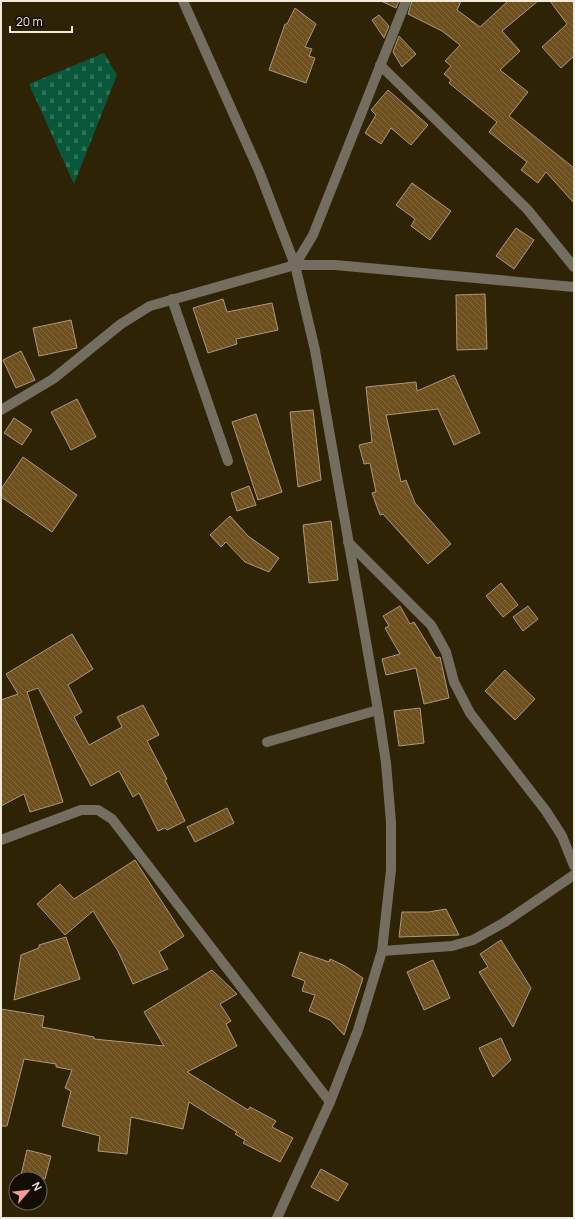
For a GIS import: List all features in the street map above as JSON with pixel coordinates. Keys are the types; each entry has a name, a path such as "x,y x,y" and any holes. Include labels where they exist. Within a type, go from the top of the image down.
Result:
{"street":[{"path":"183,1 259,171 295,265 315,350 378,710 386,763 391,822 391,870 382,951 358,1030 330,1102 277,1218"},
{"path":"295,265 313,235 406,1"},
{"path":"380,65 527,209 574,267"},
{"path":"1,410 53,379 121,324 150,306 295,265 335,265 574,287"},
{"path":"172,300 228,461"},
{"path":"348,542 431,625 446,652 454,682 470,713 546,811 562,836 574,866"},
{"path":"267,742 378,710"},
{"path":"1,840 81,810 98,810 112,819 330,1102"},
{"path":"382,951 452,946 473,940 505,922 574,875"}],"green space":[{"path":"104,53 117,75 74,184 29,84"}],"building":[{"path":"381,1 399,1 396,8"},
{"path":"412,1 461,1 457,10 480,27 508,1 538,1 502,31 520,51 500,70 528,92 509,116 574,168 574,203 546,172 538,183 521,170 527,162 489,132 497,122 449,83 451,80 444,74 451,66 445,61 460,45 442,31 408,14"},
{"path":"550,1 574,1 574,56 561,68 542,47 567,24"},
{"path":"295,8 316,24 305,47 312,49 309,56 315,58 306,83 269,70 285,24 287,24"},
{"path":"379,15 389,26 384,38 372,20"},
{"path":"399,36 416,54 402,67 393,52"},
{"path":"388,90 428,125 411,145 391,128 381,144 365,133 376,115 371,110"},
{"path":"412,183 451,211 430,240 411,226 415,219 396,205"},
{"path":"516,228 534,240 514,269 496,256"},
{"path":"485,294 487,349 457,350 456,295"},
{"path":"223,299 227,312 272,303 278,330 236,339 237,344 208,353 193,308"},
{"path":"71,320 77,348 39,356 33,328"},
{"path":"21,351 35,380 16,388 3,360"},
{"path":"454,375 480,433 454,445 438,409 386,415 401,482 406,480 415,503 451,544 428,564 383,514 380,515 372,493 376,492 370,463 364,464 359,445 372,442 366,387 416,382 417,391"},
{"path":"77,399 96,437 71,450 51,412"},
{"path":"313,410 321,480 298,487 290,412"},
{"path":"256,414 282,492 258,500 232,422"},
{"path":"14,418 32,430 22,445 4,433"},
{"path":"23,457 77,495 52,532 1,497 1,489"},
{"path":"249,486 256,505 237,511 231,493"},
{"path":"230,516 248,536 279,558 269,572 245,562 226,542 221,547 210,535"},
{"path":"331,521 338,580 309,583 303,525"},
{"path":"501,583 518,605 503,617 486,596"},
{"path":"400,606 410,624 414,622 436,658 440,657 449,698 424,704 416,668 386,675 382,659 400,654 385,628 389,626 383,616"},
{"path":"528,606 538,619 523,631 513,617"},
{"path":"72,634 93,669 68,685 82,712 74,717 89,745 122,727 117,717 143,705 159,735 147,741 167,779 165,780 185,821 167,830 165,828 158,831 139,793 133,797 119,771 91,786 38,688 27,692 63,802 30,812 24,794 1,806 1,700 18,694 6,674"},
{"path":"505,670 535,699 515,720 485,691"},
{"path":"420,708 424,743 399,746 394,711"},
{"path":"227,808 234,823 195,842 187,827"},
{"path":"135,860 184,936 159,952 168,969 133,984 118,951 93,911 65,935 37,904 60,884 74,899"},
{"path":"446,909 459,935 399,937 402,912 429,912"},
{"path":"66,937 80,979 14,1000 21,955 39,948 39,945"},
{"path":"501,940 531,988 513,1027 479,972 488,967 480,954"},
{"path":"300,952 329,962 330,959 345,966 363,978 344,1035 330,1020 309,1011 315,995 302,991 305,981 292,976"},
{"path":"433,960 450,998 424,1010 407,972"},
{"path":"212,970 237,994 220,1004 231,1021 226,1024 237,1046 187,1072 248,1110 250,1107 276,1121 272,1127 293,1138 280,1162 243,1143 245,1140 235,1134 237,1132 189,1102 183,1129 131,1117 127,1154 98,1151 100,1136 62,1126 71,1091 65,1088 72,1070 56,1067 56,1064 24,1059 7,1126 1,1126 1,1009 44,1016 42,1027 94,1037 94,1039 164,1046 144,1012"},
{"path":"501,1038 511,1060 493,1077 479,1048"},
{"path":"27,1150 51,1156 47,1171 22,1171"},
{"path":"321,1169 348,1184 338,1201 311,1187"}]}
